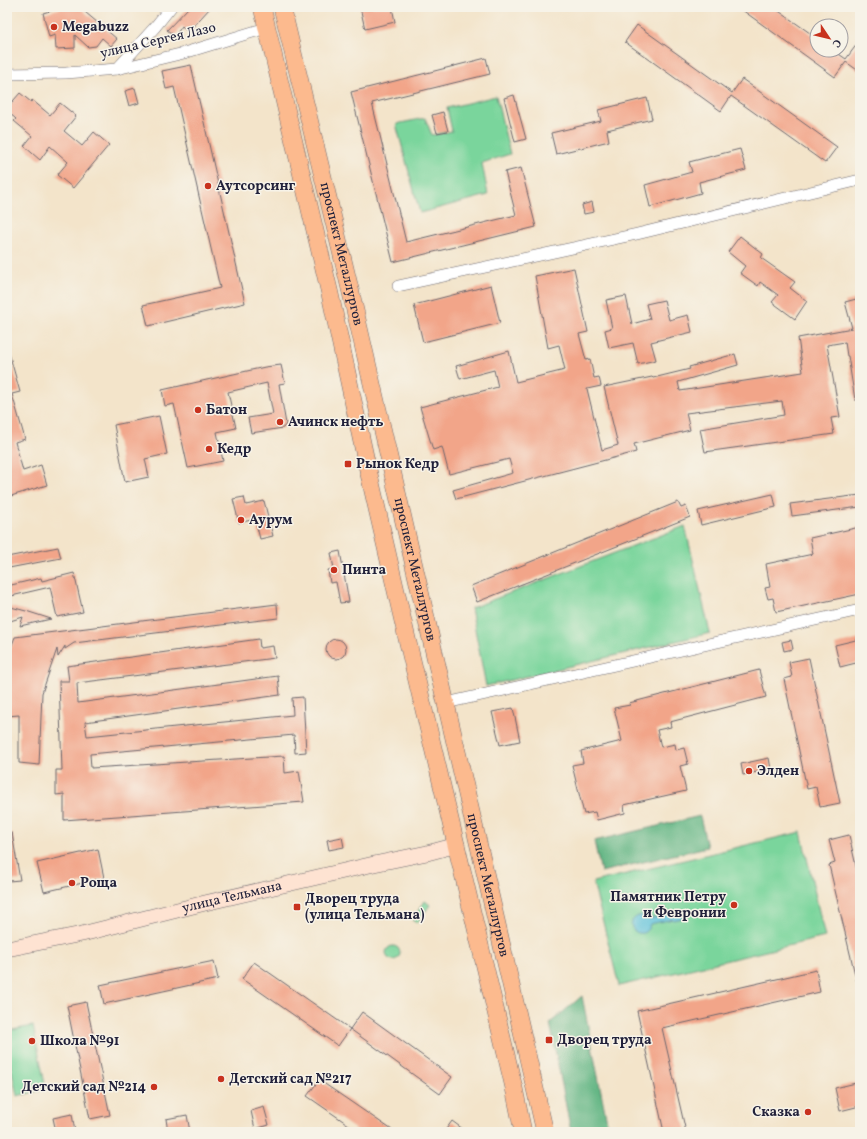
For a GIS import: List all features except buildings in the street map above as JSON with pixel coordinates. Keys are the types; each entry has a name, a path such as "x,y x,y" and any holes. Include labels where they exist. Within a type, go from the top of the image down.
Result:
{"main road":[{"name":"проспект Металлургов","path":"262,7 330,294 366,461 408,643 457,845 523,1132"},
{"name":"проспект Металлургов","path":"283,14 351,293 545,1132"},
{"path":"266,28 283,14"},
{"path":"457,845 477,840"},
{"name":"улица Тельмана","path":"7,949 82,934 192,906 374,864 427,854 457,845"}],"street":[{"path":"117,69 171,7"},
{"name":"улица Сергея Лазо","path":"7,74 84,72 117,69 184,53 266,28"},
{"path":"398,286 637,234 860,180"},
{"path":"446,703 860,610"}],"green space":[{"path":"496,96 510,154 482,163 488,195 420,213 396,124 425,118 432,135 452,131 447,108"},
{"path":"685,526 710,633 486,686 471,608"},
{"path":"700,816 707,847 601,872 594,841"},
{"path":"801,832 825,937 619,986 593,882"},
{"path":"425,901 430,905 417,923 412,920"},
{"path":"390,946 396,946 400,950 400,956 396,960 390,960 386,956 386,950"},
{"path":"582,996 609,1132 571,1132 550,1023"},
{"path":"33,1026 46,1089 17,1096 7,1048 7,1031"}],"water":[{"path":"680,910 682,918 650,924 647,930 643,933 639,933 632,928 631,924 633,920 638,916 643,915 648,919 671,914 671,912"}],"place":[{"name":"Megabuzz","path":"54,27"},
{"name":"Аутсорсинг","path":"208,186"},
{"name":"Батон","path":"198,410"},
{"name":"Ачинск нефть","path":"280,422"},
{"name":"Кедр","path":"209,449"},
{"name":"Рынок Кедр","path":"348,464"},
{"name":"Аурум","path":"241,520"},
{"name":"Пинта","path":"334,570"},
{"name":"Элден","path":"749,771"},
{"name":"Роща","path":"72,883"},
{"name":"Памятник Петру и Февронии","path":"734,905"},
{"name":"Дворец труда (улица Тельмана)","path":"297,907"},
{"name":"Дворец труда","path":"549,1040"},
{"name":"Школа №91","path":"32,1041"},
{"name":"Детский сад №217","path":"221,1079"},
{"name":"Детский сад №214","path":"154,1087"},
{"name":"Сказка","path":"808,1112"}]}
